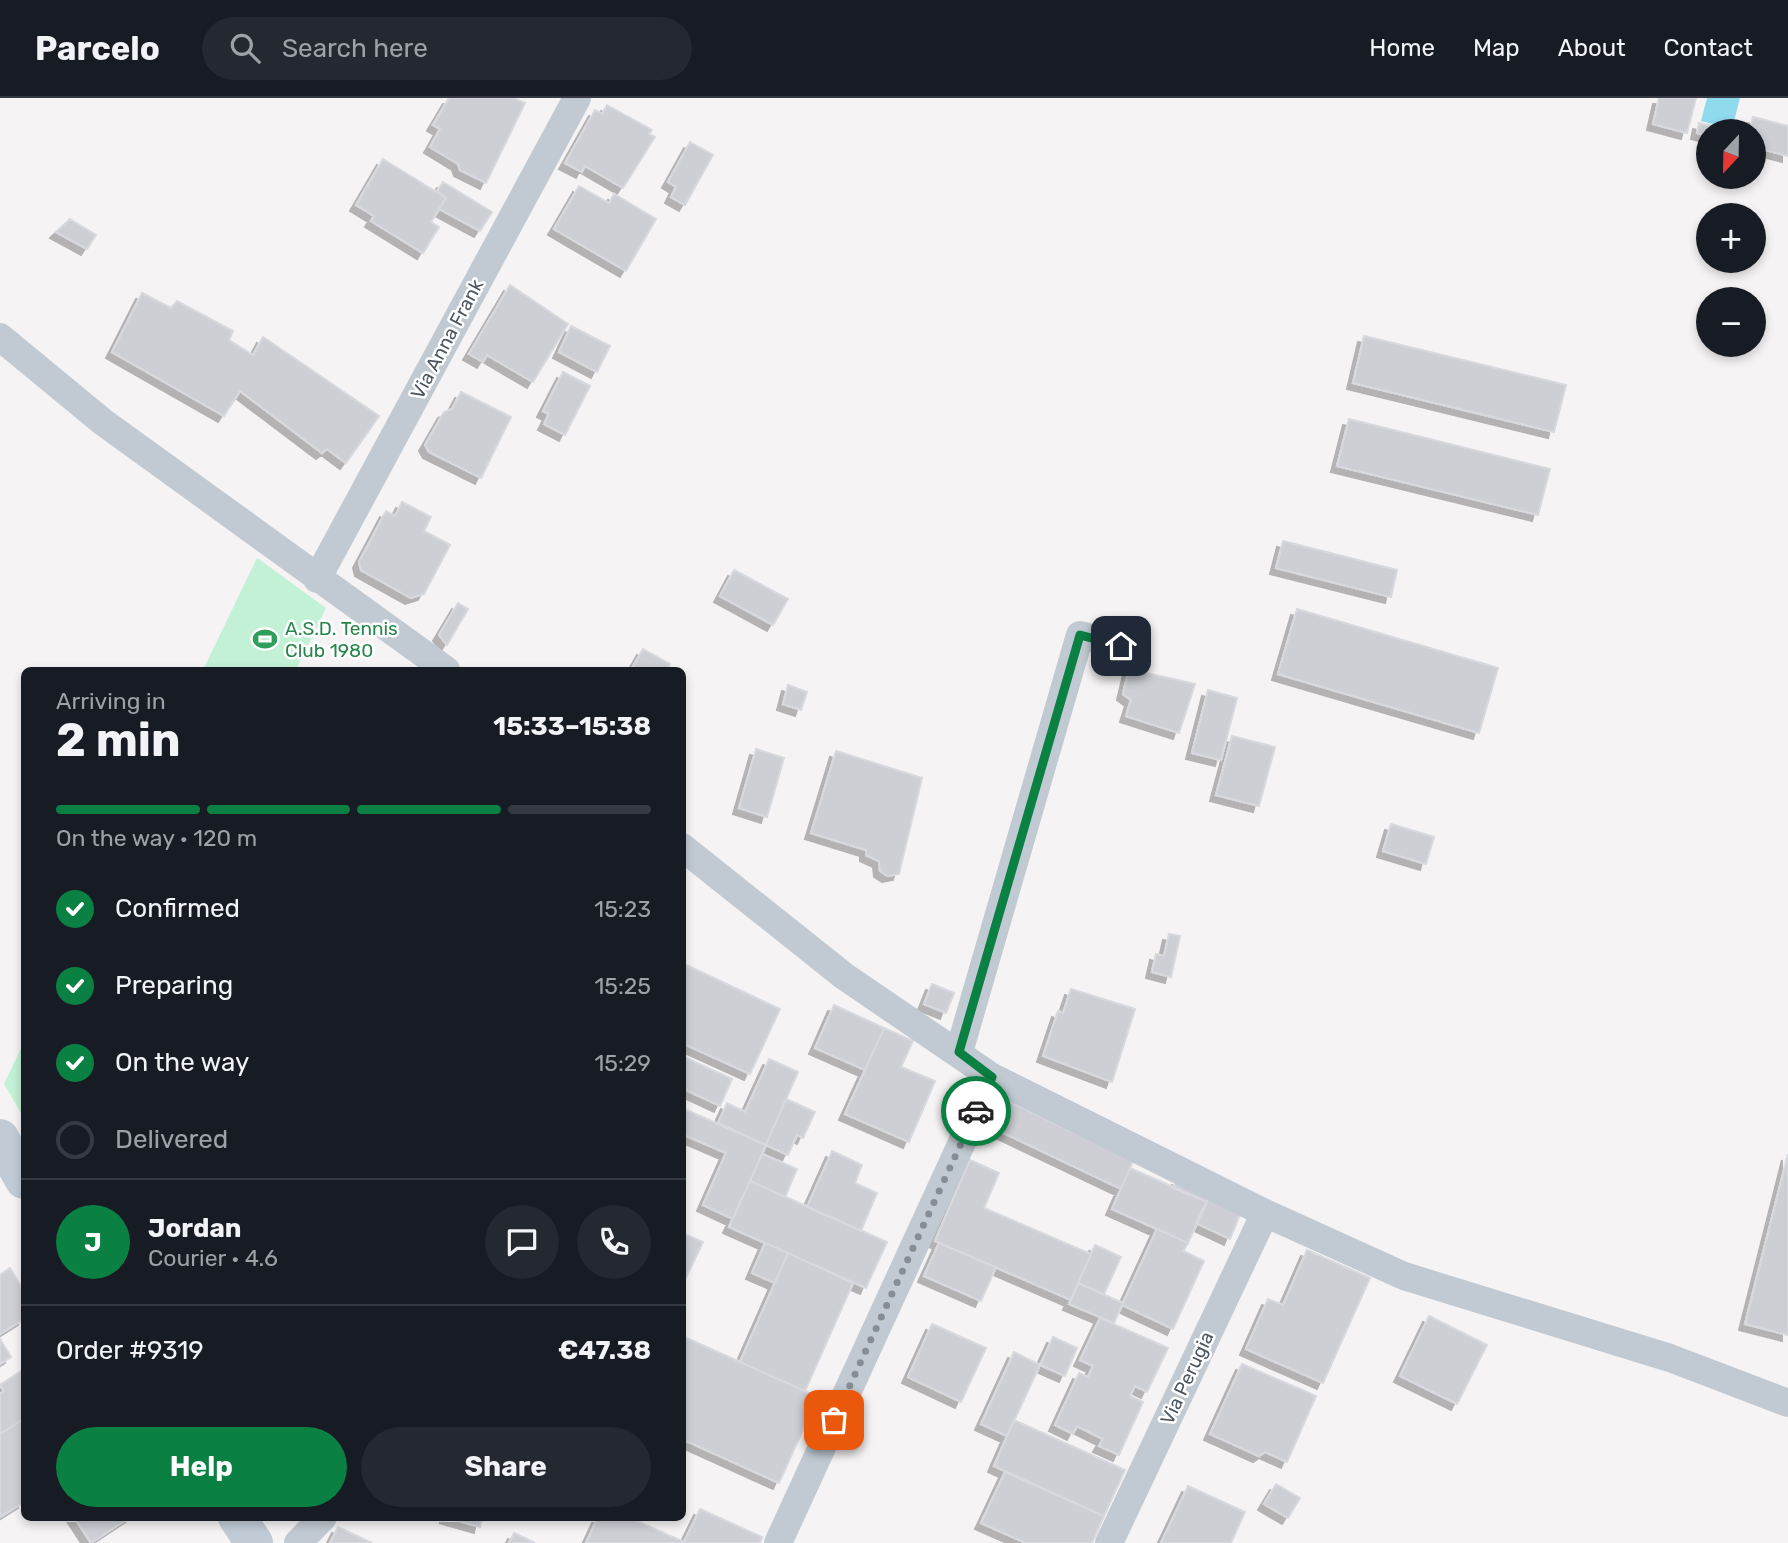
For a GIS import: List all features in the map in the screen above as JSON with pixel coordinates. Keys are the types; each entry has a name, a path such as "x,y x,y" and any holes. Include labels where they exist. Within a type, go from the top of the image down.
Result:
{"main road":[{"path":"0,1138 21,1175"},
{"path":"240,1521 254,1543"}],"street":[{"name":"Via Anna Frank","path":"317,579 577,98"},
{"path":"0,337 103,422 442,667"},
{"path":"959,1052 1080,635 1121,646"},
{"path":"686,850 844,976 992,1077 1265,1213 1404,1276 1670,1358 1788,1403"},
{"path":"778,1543 992,1077"},
{"name":"Via Perugia","path":"1109,1543 1265,1213"},
{"path":"298,1543 319,1521"}],"green space":[{"name":"A.S.D. Tennis Club 1980","path":"257,558 326,608 297,667 204,667"},
{"path":"21,1048 21,1113 4,1084"}],"water":[{"path":"1707,98 1740,98 1735,119 1702,119"}],"building":[{"path":"449,98 514,98 525,103 486,183 460,170 458,164 430,147 440,129 433,125"},
{"path":"1659,98 1696,98 1687,133 1653,124"},
{"path":"607,105 652,130 649,134 655,137 623,188 585,166 582,172 565,163 595,110 602,114"},
{"path":"1766,120 1788,126 1788,156 1766,150"},
{"path":"690,142 713,155 685,205 671,197 676,187 668,182"},
{"path":"383,159 446,198 431,222 439,227 423,253 371,221 374,216 356,205"},
{"path":"443,182 492,212 480,231 439,209 446,198 437,191"},
{"path":"579,186 609,203 614,194 656,219 626,271 554,229"},
{"path":"70,219 96,235 87,249 56,232"},
{"path":"510,285 568,324 533,382 487,355 483,362 469,354"},
{"path":"142,293 171,308 177,301 233,331 229,340 253,355 263,337 379,416 346,463 327,449 322,453 240,391 224,416 112,352"},
{"path":"571,326 610,346 597,372 559,352"},
{"path":"1364,336 1566,385 1554,432 1353,383"},
{"path":"563,372 590,386 565,435 544,424 549,414 543,411"},
{"path":"461,392 511,417 481,478 429,452 425,445 444,412 452,409"},
{"path":"1349,419 1550,469 1538,515 1337,466"},
{"path":"402,502 431,517 424,531 450,545 424,594 411,598 361,570 359,562 386,511 395,516"},
{"path":"1283,541 1397,570 1391,597 1276,568"},
{"path":"734,570 788,599 773,625 720,596"},
{"path":"458,603 468,609 447,645 439,635"},
{"path":"1297,609 1498,668 1479,733 1278,674"},
{"path":"643,649 670,664 668,667 633,667"},
{"path":"1129,669 1195,684 1179,733 1126,716 1131,700 1123,694"},
{"path":"788,685 807,692 801,710 783,704"},
{"path":"1208,690 1237,698 1221,760 1192,753"},
{"path":"1232,736 1275,747 1259,806 1216,795"},
{"path":"756,749 784,758 767,817 739,808"},
{"path":"836,751 922,778 899,874 888,876 880,871 879,861 866,855 866,850 811,833"},
{"path":"1391,824 1434,837 1426,864 1383,851"},
{"path":"1169,934 1180,936 1171,977 1152,972 1156,954 1164,956"},
{"path":"686,965 780,1009 750,1074 686,1045"},
{"path":"932,984 954,993 946,1013 924,1004"},
{"path":"1071,989 1135,1009 1112,1082 1043,1056 1058,1011 1063,1013"},
{"path":"834,1005 884,1028 865,1070 815,1048"},
{"path":"884,1028 913,1041 901,1067 935,1081 909,1142 845,1114"},
{"path":"686,1058 732,1079 720,1106 686,1090"},
{"path":"769,1059 798,1072 766,1145 718,1123 727,1103 745,1112"},
{"path":"786,1099 815,1112 803,1138 797,1135 788,1155 766,1145"},
{"path":"1006,1100 1133,1161 1121,1189 993,1128"},
{"path":"686,1110 766,1145 733,1219 703,1205 726,1153 686,1136"},
{"path":"832,1151 862,1165 855,1183 877,1193 861,1231 807,1207"},
{"path":"762,1154 797,1169 785,1197 750,1181"},
{"path":"1788,1154 1788,1335 1745,1324"},
{"path":"970,1160 999,1173 984,1208 1091,1254 1071,1300 935,1241"},
{"path":"1130,1168 1207,1202 1188,1243 1112,1209"},
{"path":"1178,1179 1209,1197 1207,1202 1173,1188"},
{"path":"750,1181 887,1242 866,1288 729,1227"},
{"path":"1209,1197 1241,1212 1230,1239 1196,1223"},
{"path":"1157,1229 1188,1243 1183,1251 1204,1261 1173,1329 1122,1305"},
{"path":"686,1235 703,1242 686,1278"},
{"path":"765,1243 788,1253 775,1283 752,1273"},
{"path":"939,1243 996,1267 981,1301 924,1276"},
{"path":"1095,1245 1121,1257 1104,1294 1078,1283"},
{"path":"1307,1250 1370,1278 1323,1383 1246,1349 1268,1299 1283,1305"},
{"path":"788,1253 853,1283 805,1391 740,1362"},
{"path":"10,1268 21,1286 21,1321 0,1334 0,1275"},
{"path":"1078,1283 1123,1303 1114,1323 1069,1304"},
{"path":"1429,1316 1487,1345 1457,1404 1400,1376"},
{"path":"1100,1318 1168,1348 1147,1392 1135,1386 1130,1396 1143,1402 1119,1455 1099,1446 1103,1439 1077,1426 1073,1434 1055,1425 1079,1373 1088,1377 1093,1366 1080,1360"},
{"path":"932,1324 986,1348 961,1402 908,1377"},
{"path":"1053,1337 1077,1348 1065,1376 1040,1365"},
{"path":"686,1338 818,1397 779,1483 686,1441"},
{"path":"0,1339 11,1357 0,1364"},
{"path":"1014,1352 1040,1365 1007,1436 981,1424"},
{"path":"1242,1364 1316,1396 1287,1462 1265,1452 1259,1456 1210,1434"},
{"path":"21,1371 21,1421 0,1434 0,1394 4,1391 0,1385"},
{"path":"1014,1420 1125,1470 1104,1516 994,1466"},
{"path":"21,1421 21,1504 0,1517 0,1434"},
{"path":"1005,1472 1104,1516 1092,1543 1026,1543 981,1523"},
{"path":"1276,1484 1300,1498 1288,1518 1264,1504"},
{"path":"1188,1486 1245,1512 1231,1543 1161,1543"},
{"path":"700,1509 762,1537 760,1543 586,1543 596,1521 637,1521 684,1542"},
{"path":"77,1521 124,1521 91,1543"},
{"path":"459,1521 481,1521 480,1527"},
{"path":"338,1527 372,1543 330,1543"},
{"path":"514,1533 535,1543 509,1543"}],"way so far":[{"path":"834,1420 976,1111"}],"place":[{"name":"A.S.D. Tennis Club 1980","path":"265,639"}],"route":[{"path":"976,1111 992,1077 959,1052 1080,635 1121,646"}]}
